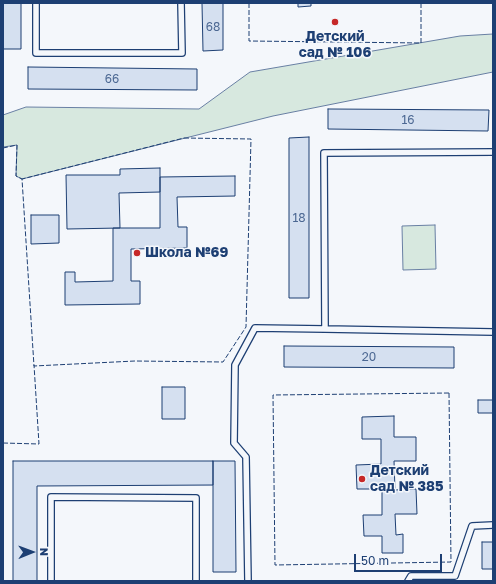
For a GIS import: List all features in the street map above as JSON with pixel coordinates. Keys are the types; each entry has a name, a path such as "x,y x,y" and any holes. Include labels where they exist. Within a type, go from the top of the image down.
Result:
{"lane":[{"path":"36,3 36,53 182,53 181,3"},
{"path":"325,329 324,153 493,152"},
{"path":"248,581 246,457 234,443 235,365 255,328 493,332"},
{"path":"51,581 52,497 196,498 196,581"},
{"path":"408,581 411,576 455,576 472,526 493,525"}],"shaded area":[{"path":"493,34 493,72 273,116 22,179 16,176 17,145 3,147 3,115 26,107 199,109 250,72 460,36"},
{"path":"435,225 436,269 403,270 402,226"}],"building":[{"path":"3,3 21,3 21,49 3,49"},
{"path":"202,3 223,3 223,50 203,51"},
{"path":"298,3 311,3 311,6 298,7"},
{"path":"28,67 197,69 197,90 28,89"},
{"path":"328,109 489,110 488,131 328,129"},
{"path":"309,137 309,298 289,298 289,138"},
{"path":"160,168 160,192 119,193 120,228 67,229 66,175 120,175 120,169"},
{"path":"235,176 235,196 177,197 178,227 187,227 187,248 131,249 131,281 140,281 140,304 65,305 65,272 75,272 75,282 113,281 113,228 160,228 160,177"},
{"path":"31,215 59,215 59,243 31,244"},
{"path":"284,346 454,347 454,368 284,367"},
{"path":"162,387 185,387 185,419 162,419"},
{"path":"478,400 493,400 493,413 478,413"},
{"path":"394,416 394,437 416,437 416,461 394,461 395,490 416,489 417,514 395,514 396,535 403,534 403,553 382,553 382,536 364,536 363,515 382,515 382,489 357,489 356,465 381,464 381,439 362,439 362,417"},
{"path":"13,461 213,461 213,485 37,486 37,581 13,581"},
{"path":"213,461 235,461 236,572 213,572"},
{"path":"482,542 493,542 493,569 482,569"}],"fence":[{"path":"249,3 249,41 421,43 421,3"},
{"path":"184,138 251,139 246,327 223,362 135,361 34,366 22,179 184,138"},
{"path":"3,148 17,145 16,176 22,179"},
{"path":"3,443 39,444 34,365"},
{"path":"449,393 451,562 275,565 273,395 449,393"}],"place":[{"name":"Детский сад № 106","path":"335,22"},
{"name":"Школа №69","path":"137,253"},
{"name":"Детский сад № 385","path":"362,479"}]}
